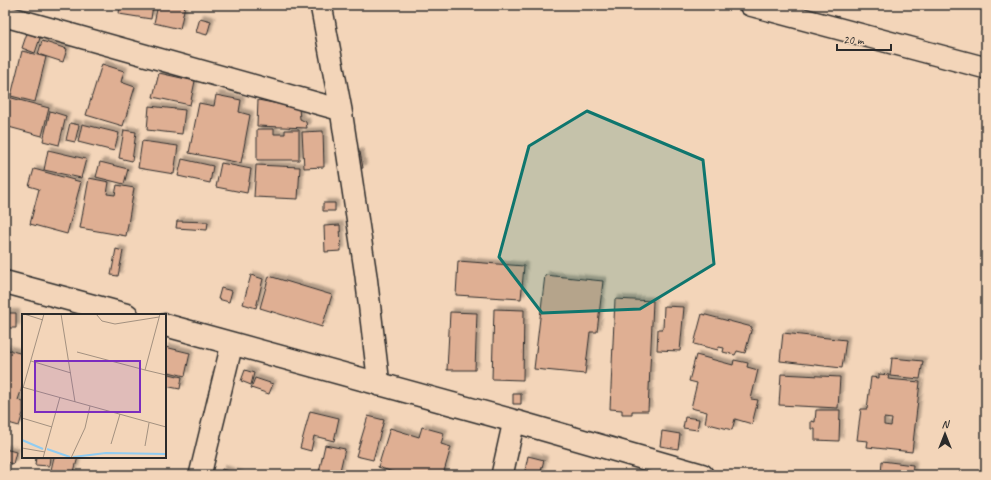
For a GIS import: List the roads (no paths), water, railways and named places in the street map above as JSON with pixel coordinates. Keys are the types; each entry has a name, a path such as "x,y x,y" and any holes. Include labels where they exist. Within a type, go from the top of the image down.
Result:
{"street":[{"path":"321,5 340,110 366,276 379,385"},
{"path":"750,5 986,68"},
{"path":"5,16 340,110"},
{"path":"5,282 123,314"},
{"path":"166,325 514,421 702,475"},
{"path":"200,475 232,344"},
{"path":"502,475 514,421"}]}
